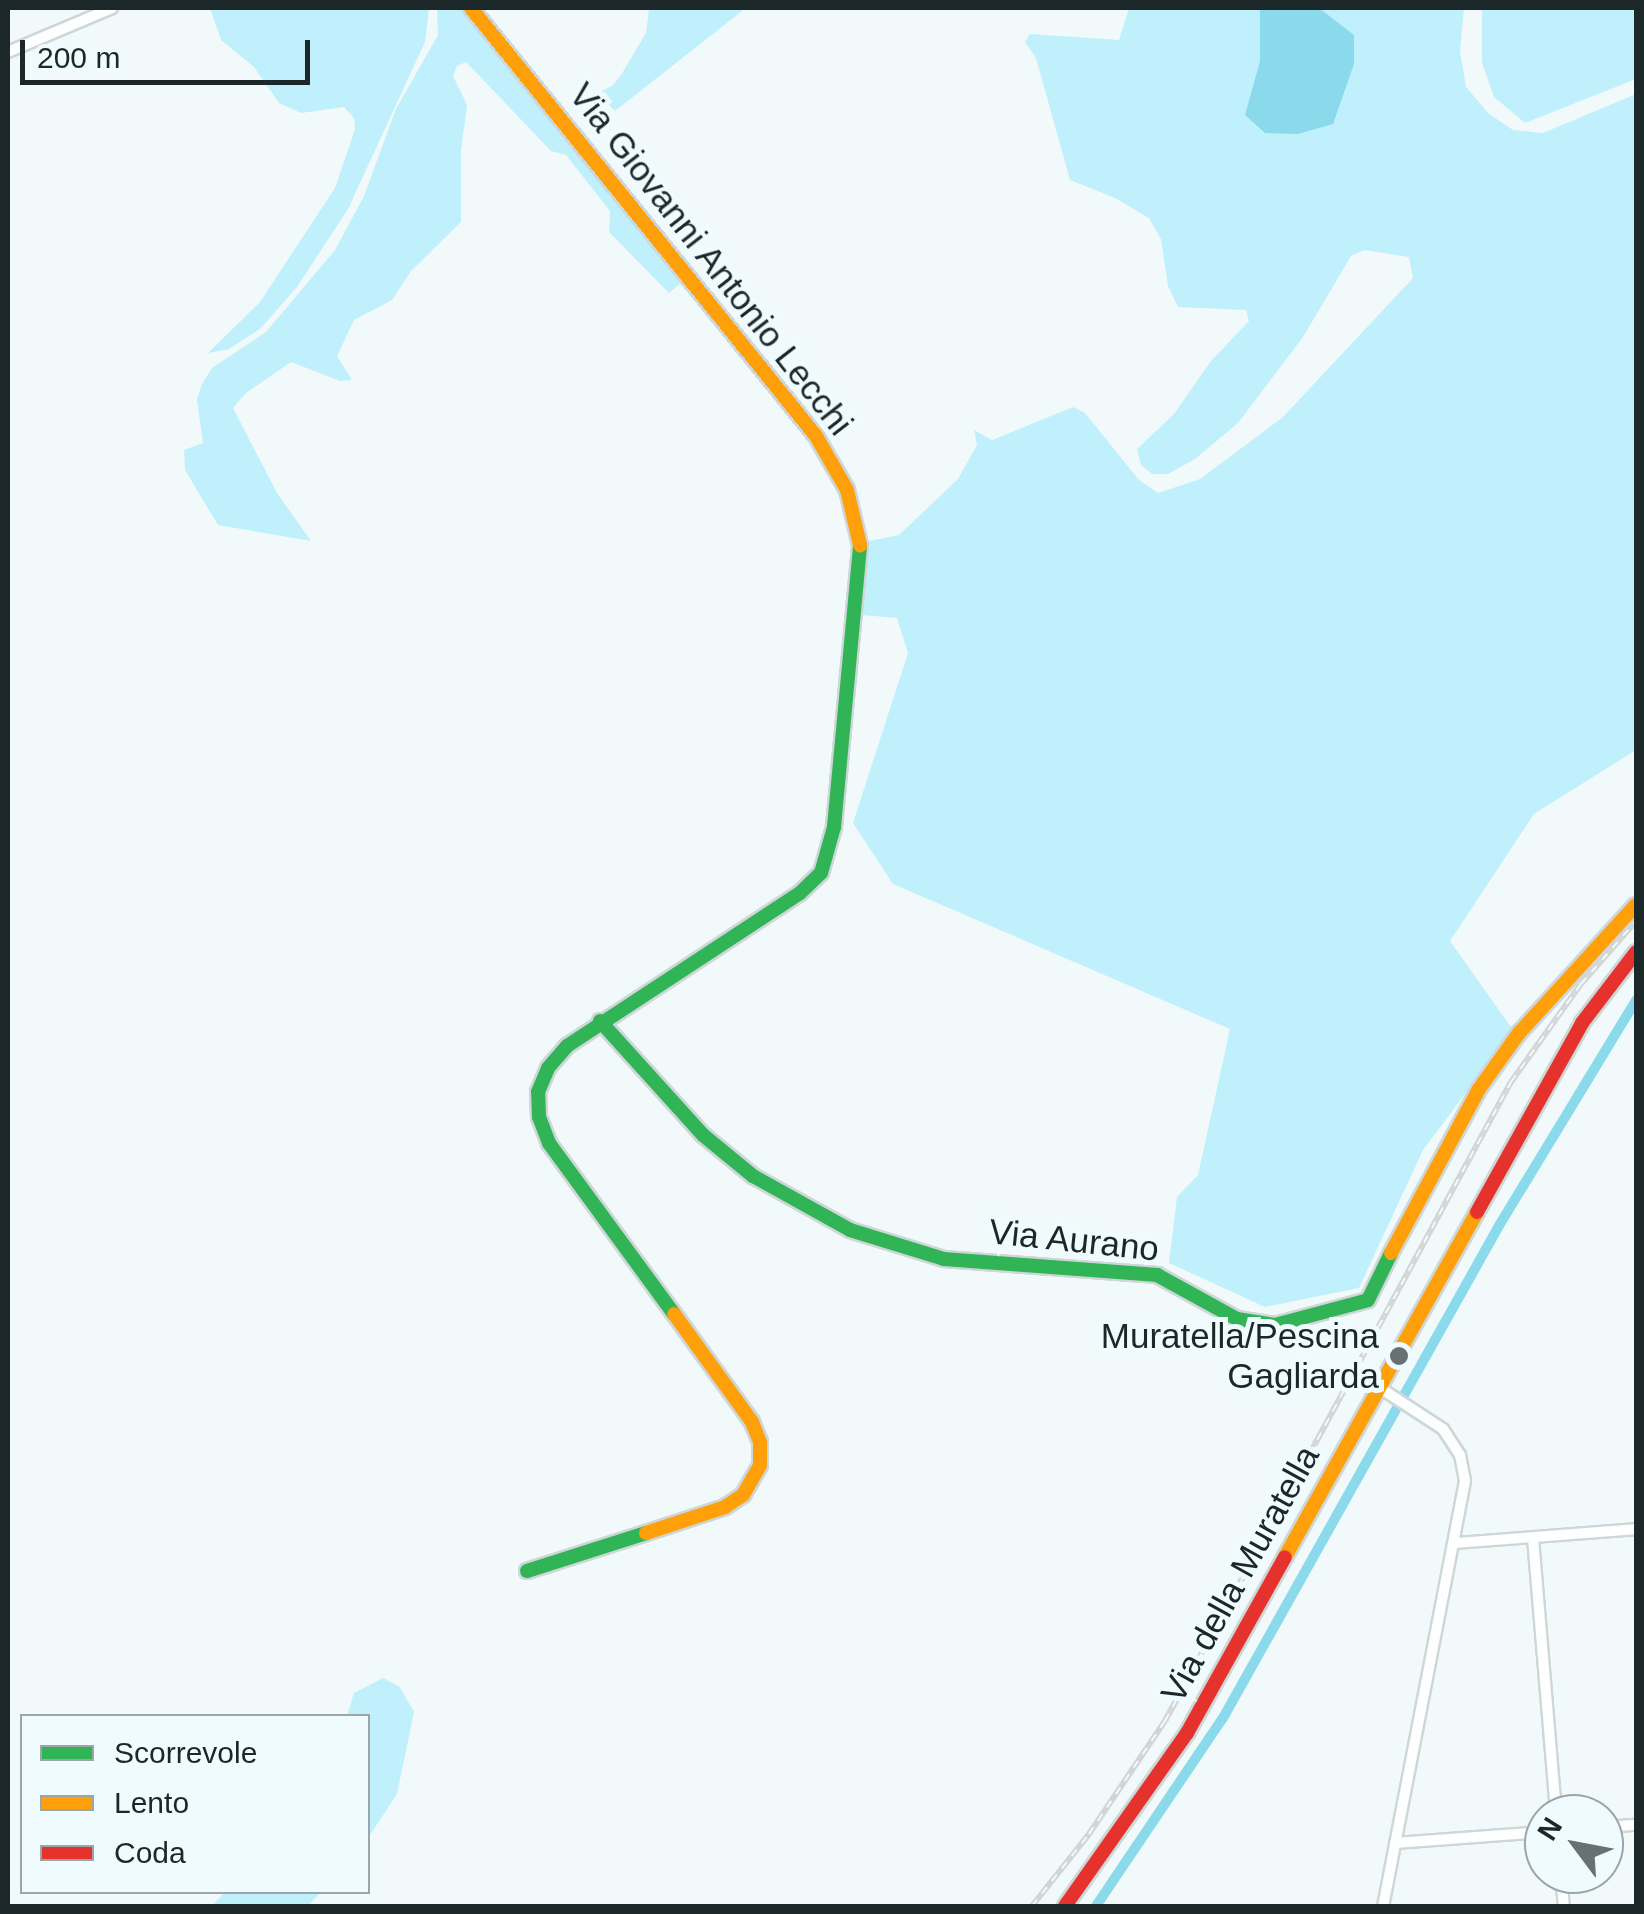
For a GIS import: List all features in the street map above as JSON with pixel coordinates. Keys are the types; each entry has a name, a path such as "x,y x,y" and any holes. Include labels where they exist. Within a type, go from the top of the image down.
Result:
{"street":[{"path":"8,52 112,8"},
{"name":"Via Giovanni Antonio Lecchi","path":"471,8 816,436 841,477 858,524 860,565 834,828 826,864 800,893 566,1046 545,1073 538,1100 542,1126 590,1202 752,1422 760,1442 760,1465 743,1495 725,1507 666,1522 527,1571"},
{"name":"Via Aurano","path":"600,1021 703,1134 753,1176 850,1230 944,1259 1158,1275 1236,1319 1275,1325 1356,1307 1368,1300 1430,1173 1479,1089 1532,1019 1636,904"},
{"name":"Via della Muratella","path":"1066,1906 1187,1733 1383,1390 1586,1016 1636,952"},
{"path":"1382,1906 1456,1543 1464,1481 1460,1454 1443,1429 1383,1390"},
{"path":"1456,1543 1636,1528"},
{"path":"1533,1538 1554,1794"},
{"path":"1395,1844 1524,1834"}],"shaded area":[{"path":"210,8 429,8 425,42 348,209 297,287 260,329 229,349 208,353 260,302 335,188 355,129 354,118 344,107 301,113 279,103 254,67 221,40"},
{"path":"437,8 467,8 687,278 669,293 609,232 610,211 566,155 551,151 466,62 457,66 453,76 467,105 461,151 461,222 411,271 392,300 354,320 337,356 352,380 340,381 291,362 246,393 233,408 277,493 311,541 218,525 185,470 184,450 203,443 197,400 202,384 212,368 266,332 335,250 364,196 396,109 438,35"},
{"path":"649,8 746,8 615,111 597,93 612,86 621,75 646,33"},
{"path":"1129,8 1464,8 1460,51 1466,87 1488,113 1513,130 1543,133 1636,94 1636,750 1534,814 1450,941 1513,1030 1423,1150 1359,1288 1265,1307 1169,1263 1177,1197 1198,1175 1230,1029 893,884 853,823 908,653 897,618 862,615 859,579 869,541 899,535 958,479 977,445 974,430 992,440 1073,407 1085,413 1139,480 1158,493 1200,479 1283,417 1413,278 1409,257 1364,250 1351,256 1303,337 1238,423 1195,459 1168,474 1152,474 1141,465 1137,449 1174,414 1211,361 1249,321 1246,310 1178,307 1168,286 1161,239 1149,218 1115,198 1070,180 1036,58 1025,42 1030,34 1119,40"},
{"path":"1260,8 1319,8 1354,35 1354,64 1333,124 1298,134 1265,133 1245,115 1260,61"},
{"path":"1482,8 1636,8 1636,79 1525,123 1494,97 1482,63"},
{"path":"383,1678 400,1687 414,1712 397,1794 370,1835 370,1714 348,1714 354,1693"},
{"path":"223,1894 319,1894 308,1906 212,1906"}],"waterway":[{"path":"1096,1906 1223,1718 1500,1224 1636,1000"}],"railway":[{"path":"1032,1906 1089,1834 1165,1721 1511,1082 1581,984 1636,921"}],"traffic: fast":[{"path":"674,1314 549,1143 539,1117 538,1092 548,1068 567,1046 800,893 821,873 834,827 860,545"},
{"path":"600,1021 703,1135 753,1176 850,1230 944,1259 1157,1275 1237,1319 1275,1325 1368,1300 1391,1253"},
{"path":"527,1571 646,1533"}],"traffic: slow":[{"path":"471,8 816,436 847,490 860,545"},
{"path":"1391,1253 1479,1089 1519,1033 1636,905"},
{"path":"1285,1557 1477,1212"},
{"path":"646,1533 725,1507 743,1495 760,1465 760,1442 752,1422 674,1314"}],"traffic: jam":[{"path":"1477,1212 1582,1023 1636,952"},
{"path":"1065,1906 1187,1733 1285,1557"}],"place":[{"name":"Muratella/Pescina Gagliarda","path":"1399,1356"}]}
